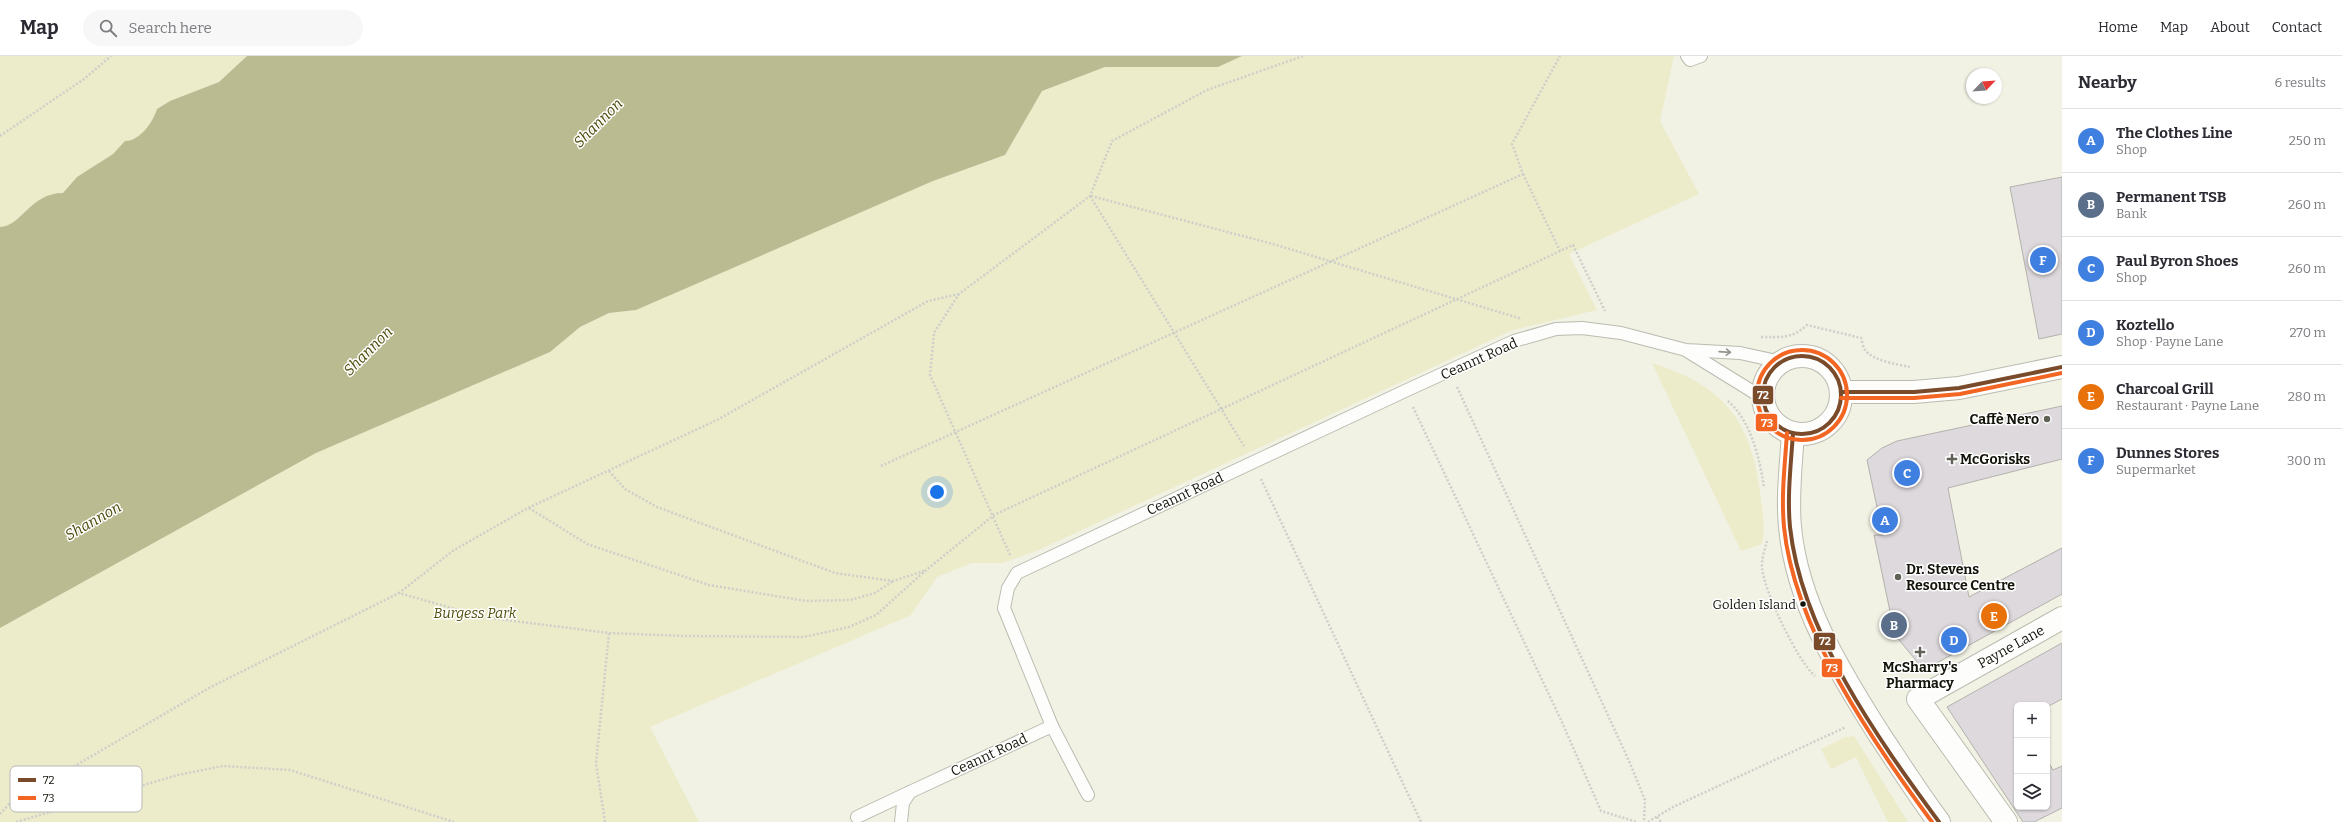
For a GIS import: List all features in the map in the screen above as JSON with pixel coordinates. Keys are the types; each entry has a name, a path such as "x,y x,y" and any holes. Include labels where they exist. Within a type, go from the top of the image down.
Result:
{"street":[{"path":"1795,356 1806,356 1817,359 1829,367 1834,374 1841,392 1840,404 1836,415 1828,425 1812,433 1793,433 1782,429 1772,421 1766,410 1763,398 1764,386 1769,374 1781,362 1795,356"},
{"path":"1841,392 1914,392 1959,388 2062,368"},
{"path":"1793,433 1789,507 1795,556 1803,590 1822,636 1868,717 1939,822"},
{"name":"Payne Lane","path":"2006,822 1918,699 2062,618"}],"lane":[{"path":"1687,56 1690,60 1701,56"},
{"name":"Ceannt Road","path":"1017,573 1405,390 1514,341 1556,329 1582,328 1621,333 1686,350 1740,353 1781,362"},
{"name":"Ceannt Road","path":"1686,350 1763,398"},
{"path":"1017,573 1008,588 1004,608 1052,726 1088,795"},
{"name":"Ceannt Road","path":"857,817 1052,726"},
{"path":"900,822 903,803 910,792"}],"path":[{"path":"0,136 84,79 111,56"},
{"path":"1017,573 994,515 954,432 930,375 934,333 959,294 1090,196 1112,141 1207,90 1303,56"},
{"path":"1560,56 1512,144 1523,174 1560,251"},
{"path":"881,466 1174,332 1333,262 1523,174"},
{"path":"1090,196 1333,262 1461,299 1556,329"},
{"path":"1090,196 1223,410 1253,462 1421,822"},
{"path":"399,593 483,617 609,633 686,636 804,637 849,627 876,614 925,571 994,515 1461,299 1560,251 1573,246 1606,315"},
{"path":"75,766 209,688 399,593 454,550 528,508 717,420 928,302 959,294"},
{"path":"1757,337 1788,336 1797,334 1807,325 1861,338 1864,349 1872,356 1915,368"},
{"path":"1450,371 1630,761 1645,800 1644,822"},
{"path":"1457,387 1460,382"},
{"path":"1405,390 1561,720 1601,811 1637,822"},
{"path":"1725,398 1736,408 1751,435 1761,469 1764,492"},
{"path":"609,471 625,489 657,507 835,573 893,581"},
{"path":"528,508 587,544 709,585 813,601 850,600 875,593 893,581 925,571"},
{"path":"1767,538 1761,567 1769,592 1800,659 1821,681"},
{"path":"604,822 596,763 609,633"},
{"path":"1648,822 1868,717"},
{"path":"142,785 178,775 223,766 290,770 454,822"},
{"path":"0,814 10,803"},
{"path":"16,822 50,812"},
{"path":"1657,817 1661,822"}],"green space":[{"path":"0,56 247,56 219,82 170,101 157,109 149,125 141,134 136,138 125,141 113,154 77,177 63,193 52,194 42,198 34,203 14,221 8,225 0,227"},
{"name":"Burgess Park","path":"1242,56 1674,56 1660,121 1699,194 1569,254 1597,310 1513,330 1041,549 1003,563 972,563 937,577 911,615 650,727 699,822 0,822 0,628 316,453 550,352 580,327 609,313 636,310 933,181 1005,155 1042,91 1105,67 1218,67"},
{"path":"1652,363 1697,382 1715,394 1729,408 1740,425 1749,444 1756,466 1764,531 1762,544 1741,551"},
{"path":"1854,736 1908,822 1888,822 1856,757 1831,769 1821,749 1845,737"}],"water":[{"name":"Shannon","path":"247,56 1242,56 1218,67 1105,67 1042,91 1005,155 933,181 636,310 609,313 580,327 550,352 316,453 0,628 0,227 8,225 14,221 34,203 42,198 52,194 63,193 77,177 113,154 125,141 136,138 141,134 149,125 157,109 170,101 219,82"}],"building":[{"path":"2062,177 2062,334 2039,339 2010,187"},
{"path":"2062,406 2062,459 1948,488 1969,597 2062,548 2062,594 1924,670 1895,635 1874,535 1883,535 1867,460 1882,448 1897,441"},
{"path":"2062,643 2062,699 2050,705 2050,702 2014,702 2014,808 1947,707"},
{"path":"2050,765 2053,770 2062,766 2062,808 2034,822 2023,822 2015,810 2050,810"}],"transit line":[{"name":"73","path":"1802,350 1819,353 1834,363 1844,378 1847,395 1844,412 1834,427 1819,437 1802,440 1785,437 1770,427 1760,412 1757,395 1760,378 1770,363 1785,353 1802,350"},
{"name":"72","path":"1802,356 1817,359 1830,367 1838,380 1841,395 1838,410 1830,423 1817,431 1802,434 1787,431 1774,423 1766,410 1763,395 1766,380 1774,367 1787,359 1802,356"},
{"name":"72","path":"1841,392 1914,392 1959,388 2062,367"},
{"name":"73","path":"1841,398 1914,398 1960,394 2062,373"},
{"name":"73","path":"1787,433 1783,491 1784,527 1791,565 1803,604 1819,643 1861,720 1932,822"},
{"name":"72","path":"1793,433 1789,492 1790,527 1797,566 1809,605 1826,644 1868,720 1939,822"}],"place":[{"name":"Dunnes Stores","path":"2043,260"},
{"name":"Caffè Nero","path":"2047,419"},
{"name":"McGorisks","path":"1952,459"},
{"name":"Paul Byron Shoes","path":"1907,473"},
{"name":"The Clothes Line","path":"1885,520"},
{"name":"Dr. Stevens Resource Centre","path":"1898,577"},
{"name":"Golden Island","path":"1803,604"},
{"name":"Charcoal Grill","path":"1994,616"},
{"name":"Permanent TSB","path":"1894,625"},
{"name":"Koztello","path":"1954,640"},
{"name":"McSharry's Pharmacy","path":"1920,652"}]}
